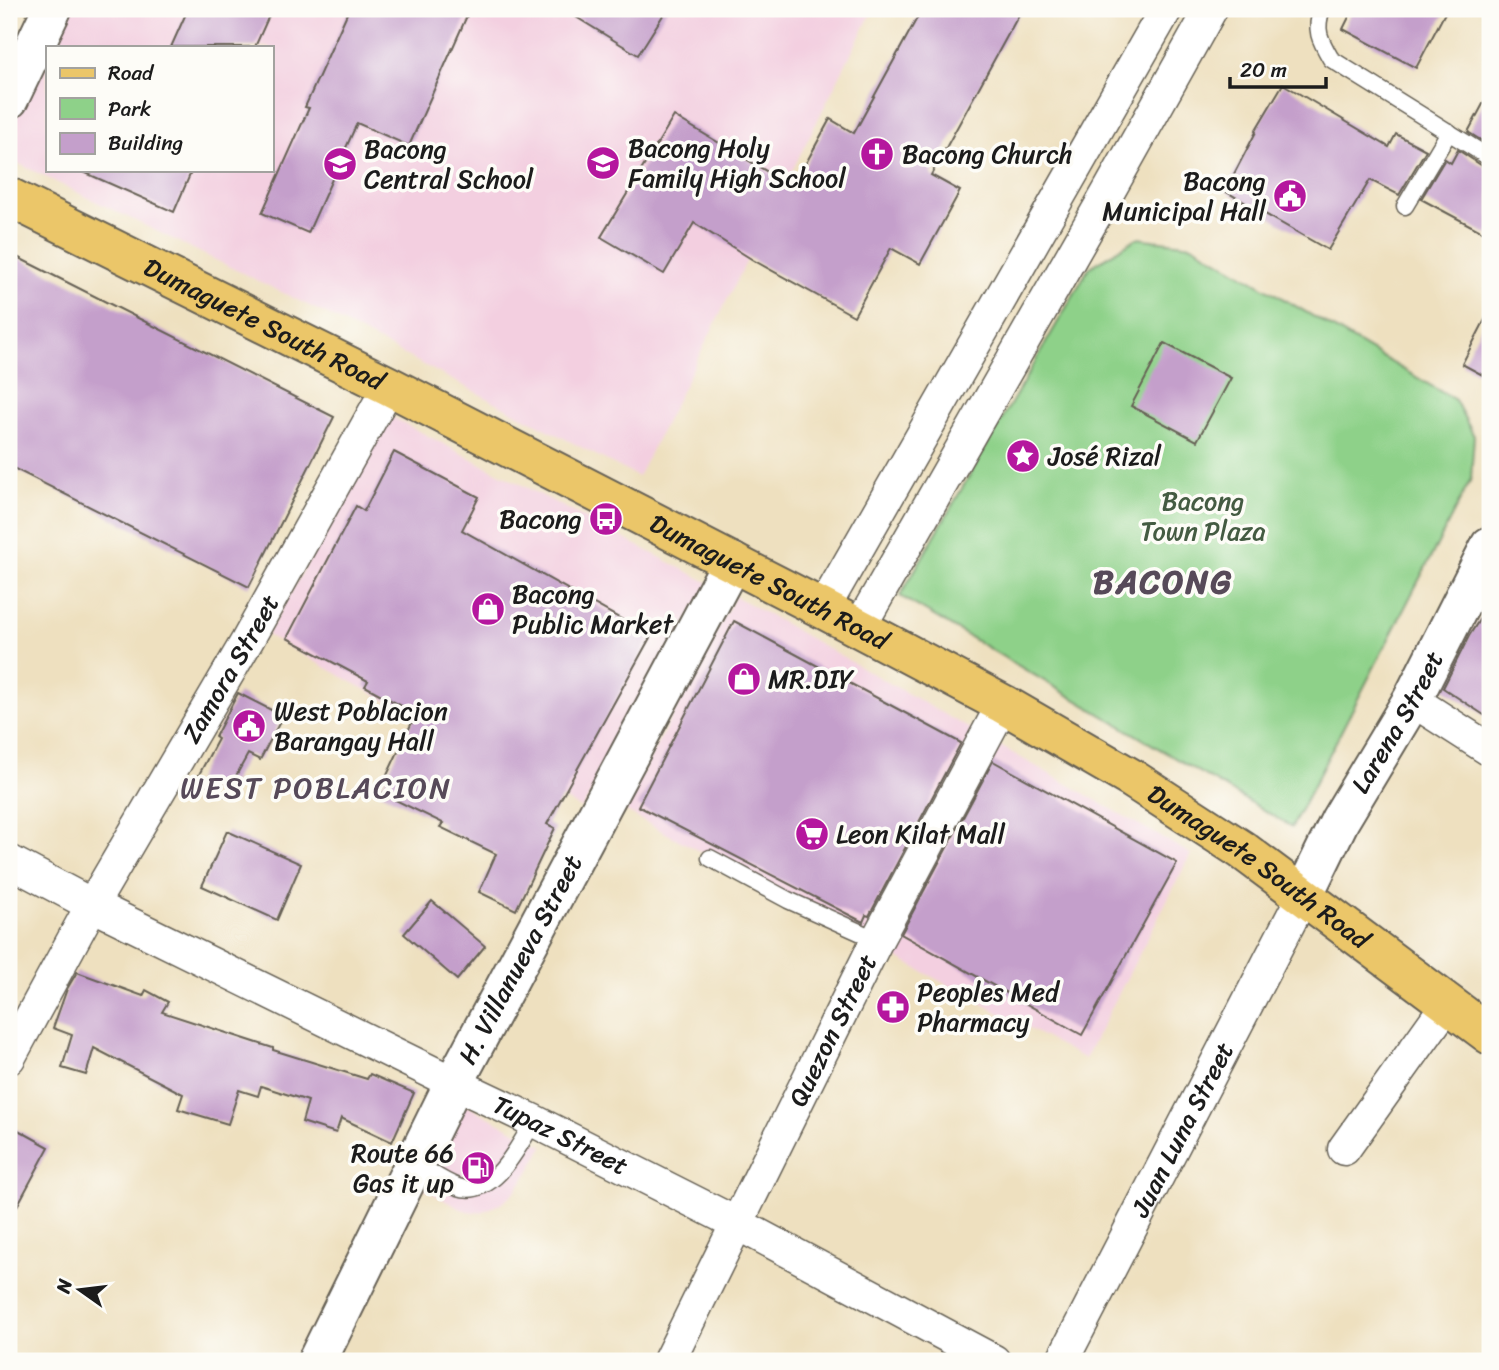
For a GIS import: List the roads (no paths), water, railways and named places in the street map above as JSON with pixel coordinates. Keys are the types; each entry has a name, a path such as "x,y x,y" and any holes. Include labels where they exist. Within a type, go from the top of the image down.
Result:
{"main road":[{"name":"Dumaguete South Road","path":"9,197 389,386 1003,704 1142,785 1242,850 1490,1035"}],"street":[{"path":"9,99 52,9"},
{"path":"823,609 1166,9"},
{"path":"859,628 1211,9"},
{"name":"Zamora Street","path":"9,1058 92,905 247,641 389,386"},
{"name":"Larena Street","path":"1303,896 1340,820 1412,700 1490,546"},
{"name":"H. Villanueva Street","path":"317,1361 454,1083 732,562"},
{"path":"1412,700 1490,750"},
{"name":"Quezon Street","path":"669,1361 877,940 1003,704"},
{"name":"Tupaz Street","path":"9,861 92,905 736,1223 994,1361"},
{"name":"Juan Luna Street","path":"1062,1361 1303,896"},
{"path":"1344,1149 1448,1003"}],"lane":[{"path":"1322,9 1318,22 1320,40 1331,59 1490,158"},
{"path":"1405,206 1449,132"},
{"path":"710,858 788,900 877,940"},
{"path":"415,1163 459,1187 474,1189 487,1183 504,1168 534,1121"}],"place":[{"name":"Bacong Church","path":"877,154"},
{"name":"Bacong Holy Family High School","path":"603,163"},
{"name":"Bacong Central School","path":"340,164"},
{"name":"Bacong Municipal Hall","path":"1290,196"},
{"name":"José Rizal","path":"1023,456"},
{"name":"Bacong","path":"606,519"},
{"name":"Bacong Public Market","path":"488,609"},
{"name":"MR.DIY","path":"744,679"},
{"name":"West Poblacion Barangay Hall","path":"249,726"},
{"name":"Leon Kilat Mall","path":"812,834"},
{"name":"Peoples Med Pharmacy","path":"893,1007"},
{"name":"Route 66 Gas it up","path":"478,1168"}],"district":[{"name":"BACONG","path":"1163,582"},
{"name":"WEST POBLACION","path":"316,788"}],"park label":[{"name":"Bacong Town Plaza","path":"1203,516"}]}
